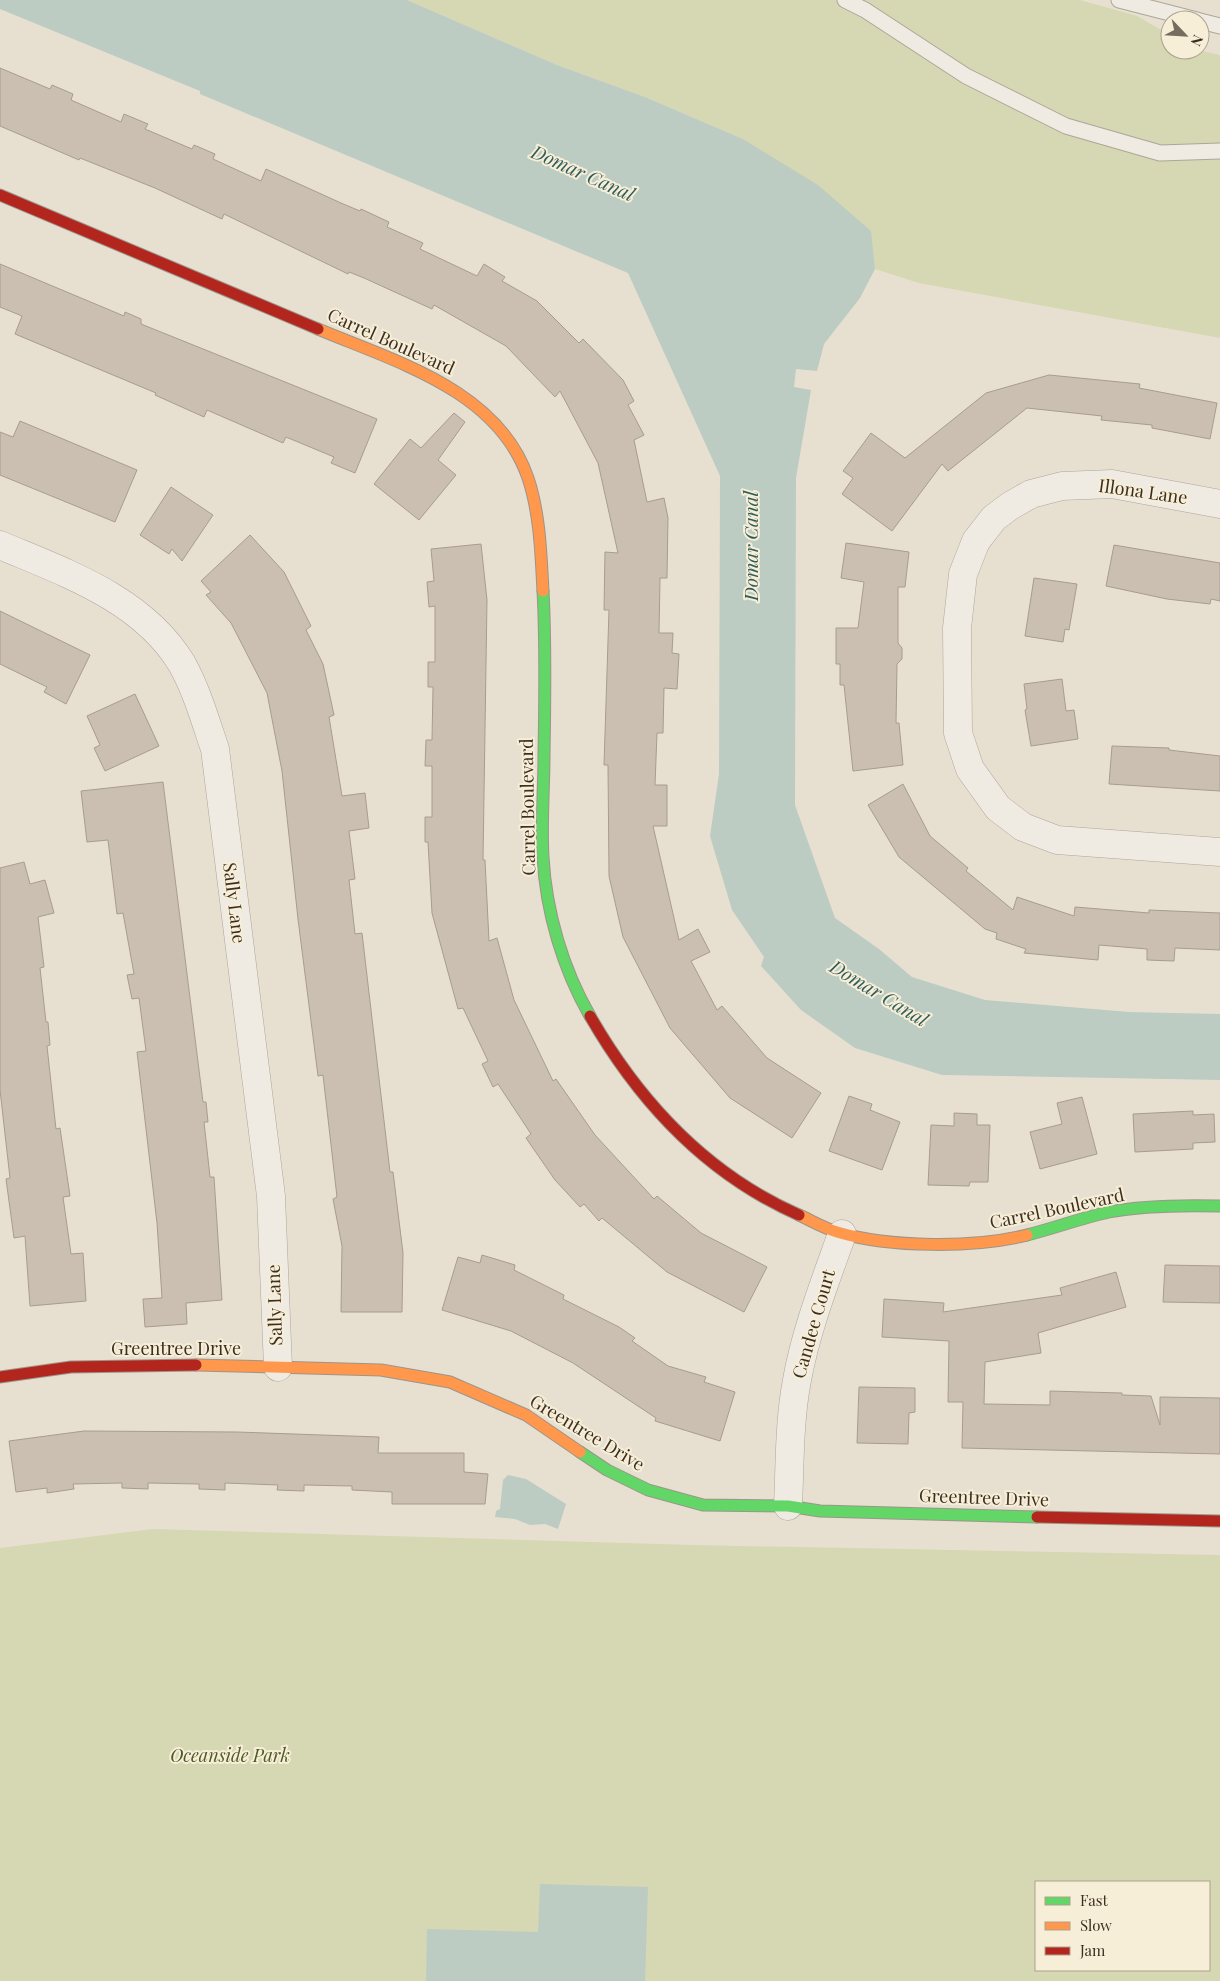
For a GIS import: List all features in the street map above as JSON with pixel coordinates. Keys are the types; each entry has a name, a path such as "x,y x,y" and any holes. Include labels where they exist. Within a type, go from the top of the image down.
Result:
{"street":[{"name":"Carrel Boulevard","path":"0,195 408,366 451,386 492,420 525,470 535,504 546,610 543,861 552,921 578,994 628,1080 669,1126 701,1155 743,1185 771,1201 842,1234 952,1245 986,1243 1037,1234 1111,1212 1188,1205 1220,1206"},
{"name":"Illona Lane","path":"1220,504 1112,484 1062,486 1031,494 994,518 976,541 963,574 957,628 958,734 970,769 998,808 1023,827 1057,840 1220,852"},
{"name":"Sally Lane","path":"0,545 75,577 116,599 160,635 181,664 199,699 215,749 269,1187 278,1368"},
{"name":"Candee Court","path":"788,1506 792,1412 797,1380 803,1350 842,1234"},
{"name":"Greentree Drive","path":"0,1378 71,1367 185,1365 381,1370 450,1382 526,1415 607,1470 648,1490 703,1505 788,1506 830,1511 1220,1521"}],"lane":[{"path":"845,0 865,10 966,76 1066,126 1160,153 1220,151"},
{"path":"1120,0 1160,10"}],"green space":[{"path":"407,0 1080,0 1137,16 1160,29 1160,60 1210,60 1210,53 1220,55 1220,338 919,283 875,269 870,231 743,139 645,97 557,65"},
{"name":"Oceanside Park","path":"153,1529 691,1545 1220,1555 1220,1981 0,1981 0,1548"}],"water":[{"name":"Domar Canal","path":"0,0 407,0 557,65 645,97 743,139 818,185 871,231 875,269 860,298 824,344 817,371 796,369 794,387 811,390 796,478 795,805 835,918 879,949 912,977 985,1000 1129,1012 1220,1014 1220,1080 942,1075 855,1048 801,1010 761,966 764,957 732,910 710,836 719,774 720,476 628,273 200,94 200,91 0,9"},
{"path":"508,1475 526,1479 566,1504 558,1529 545,1524 530,1525 515,1519 495,1517 496,1511 500,1509 503,1480"},
{"path":"540,1884 648,1887 645,1981 426,1981 427,1929 538,1932"}],"building":[{"path":"0,68 50,89 52,85 73,94 71,100 121,122 124,114 148,124 145,129 192,149 194,145 215,154 213,159 261,181 266,169 360,211 361,209 389,222 387,227 423,243 420,249 477,276 484,264 505,277 502,281 537,301 579,343 583,339 623,380 634,401 628,405 644,435 634,440 647,502 664,498 668,518 667,578 660,578 659,633 673,633 672,653 679,654 677,689 664,688 663,733 657,733 655,785 667,785 667,826 653,826 679,940 698,929 710,952 691,961 717,1010 722,1006 767,1058 821,1093 792,1138 730,1098 670,1028 623,937 609,876 608,765 604,765 609,610 604,610 605,552 618,553 598,463 560,391 555,397 506,346 434,305 432,309 364,278 349,272 348,274 224,214 222,219 155,188 80,158 79,160 0,126"},
{"path":"0,264 124,316 125,312 141,319 141,324 377,419 355,473 331,463 334,457 286,437 283,443 207,410 204,417 155,395 156,393 15,334 22,316 0,307"},
{"path":"1049,375 1140,384 1139,388 1217,403 1210,439 1152,428 1152,425 1101,420 1102,416 1027,408 948,471 942,464 892,531 842,494 853,478 843,471 871,433 905,458 986,393"},
{"path":"454,413 465,422 438,460 456,475 419,520 374,484 410,439 421,448"},
{"path":"20,421 137,470 115,522 0,475 0,432 13,437"},
{"path":"171,487 213,515 182,561 172,549 169,554 140,535"},
{"path":"250,535 284,572 311,626 306,630 323,664 334,715 329,717 342,796 365,793 369,828 349,831 355,879 349,880 355,934 362,933 390,1172 393,1172 403,1253 402,1312 341,1312 342,1246 333,1199 337,1197 323,1075 318,1076 282,771 267,693 231,623 206,595 211,592 201,581"},
{"path":"846,543 909,552 905,587 898,587 898,643 902,648 902,659 897,664 896,723 899,723 903,765 853,771 844,685 840,685 840,664 836,664 836,628 858,628 864,582 841,578"},
{"path":"481,544 487,600 483,860 485,860 489,941 497,938 514,1000 553,1081 556,1079 595,1135 654,1199 657,1196 701,1233 767,1267 744,1312 667,1272 602,1218 599,1221 584,1204 580,1207 555,1180 526,1138 531,1134 498,1084 493,1087 482,1064 488,1061 463,1008 458,1009 432,913 428,842 425,842 425,817 432,817 432,766 425,766 426,740 432,740 433,687 428,687 428,662 435,662 435,606 429,607 427,582 434,581 431,549"},
{"path":"1114,545 1220,563 1220,601 1211,599 1210,604 1167,599 1106,586"},
{"path":"1034,578 1077,584 1069,630 1065,629 1063,642 1025,636"},
{"path":"0,611 90,655 66,704 44,692 47,687 0,664"},
{"path":"1062,679 1066,711 1074,710 1078,739 1031,746 1025,710 1027,709 1024,684"},
{"path":"135,694 159,746 105,771 94,748 100,745 87,716"},
{"path":"1112,746 1169,748 1169,750 1220,756 1220,791 1109,784"},
{"path":"163,782 203,1102 206,1102 208,1122 204,1122 210,1177 214,1177 222,1300 186,1303 187,1324 145,1327 143,1299 162,1298 157,1223 137,1052 146,1051 139,998 132,999 127,975 134,974 123,913 117,914 108,840 87,842 81,791"},
{"path":"903,784 930,836 968,868 966,871 1013,910 1017,897 1074,916 1075,907 1149,913 1149,910 1220,913 1220,950 1175,948 1174,961 1147,960 1147,949 1099,945 1098,960 1024,953 1026,949 996,939 997,933 985,929 899,857 868,805"},
{"path":"24,862 30,884 45,880 54,913 38,917 44,967 40,968 46,1022 48,1022 50,1045 47,1046 56,1129 60,1128 70,1196 63,1197 71,1254 83,1253 86,1301 30,1306 25,1236 14,1238 6,1179 10,1178 0,1090 0,868"},
{"path":"849,1096 872,1104 870,1110 900,1122 882,1170 829,1151"},
{"path":"1082,1097 1097,1154 1040,1169 1030,1132 1062,1124 1057,1103"},
{"path":"1193,1111 1193,1115 1214,1114 1215,1142 1193,1143 1193,1149 1135,1152 1133,1114"},
{"path":"954,1113 977,1114 977,1125 990,1125 988,1182 970,1182 969,1186 928,1185 931,1125 954,1126"},
{"path":"482,1255 515,1265 514,1270 564,1295 563,1299 619,1327 635,1338 632,1341 668,1366 706,1377 704,1382 735,1392 720,1441 655,1421 656,1418 573,1363 511,1331 442,1310 458,1257 480,1263"},
{"path":"1165,1265 1220,1266 1220,1303 1163,1302"},
{"path":"1116,1272 1126,1307 1038,1333 1041,1353 985,1362 984,1404 1050,1405 1050,1391 1122,1393 1122,1395 1151,1396 1160,1425 1160,1397 1220,1398 1220,1454 962,1448 963,1402 948,1402 949,1341 882,1337 884,1299 944,1303 943,1312 1062,1295 1060,1288"},
{"path":"859,1387 915,1388 915,1412 909,1413 908,1444 857,1443"},
{"path":"84,1431 237,1432 379,1437 378,1453 464,1453 464,1472 488,1474 485,1504 392,1504 392,1492 352,1490 352,1486 304,1485 304,1491 277,1490 278,1485 225,1483 225,1490 199,1489 199,1484 148,1483 148,1489 122,1488 122,1483 73,1484 74,1489 47,1493 47,1488 16,1492 9,1441"}],"traffic: fast":[{"path":"543,591 545,673 542,832 545,878 552,919 564,960 590,1016"},
{"path":"1027,1235 1109,1212 1164,1206 1220,1206"},
{"path":"580,1452 607,1470 648,1490 703,1505 788,1506 820,1511 1037,1517"}],"traffic: slow":[{"path":"318,329 411,367 469,401 493,422 514,448 528,478 535,506 541,548 543,591"},
{"path":"799,1215 837,1232 882,1241 958,1244 1027,1235"},
{"path":"196,1365 381,1370 450,1382 526,1415 580,1452"}],"traffic: jam":[{"path":"0,195 318,329"},
{"path":"590,1016 631,1078 678,1133 734,1179 765,1198 799,1215"},
{"path":"0,1377 71,1367 196,1365"},
{"path":"1037,1517 1220,1521"}]}
